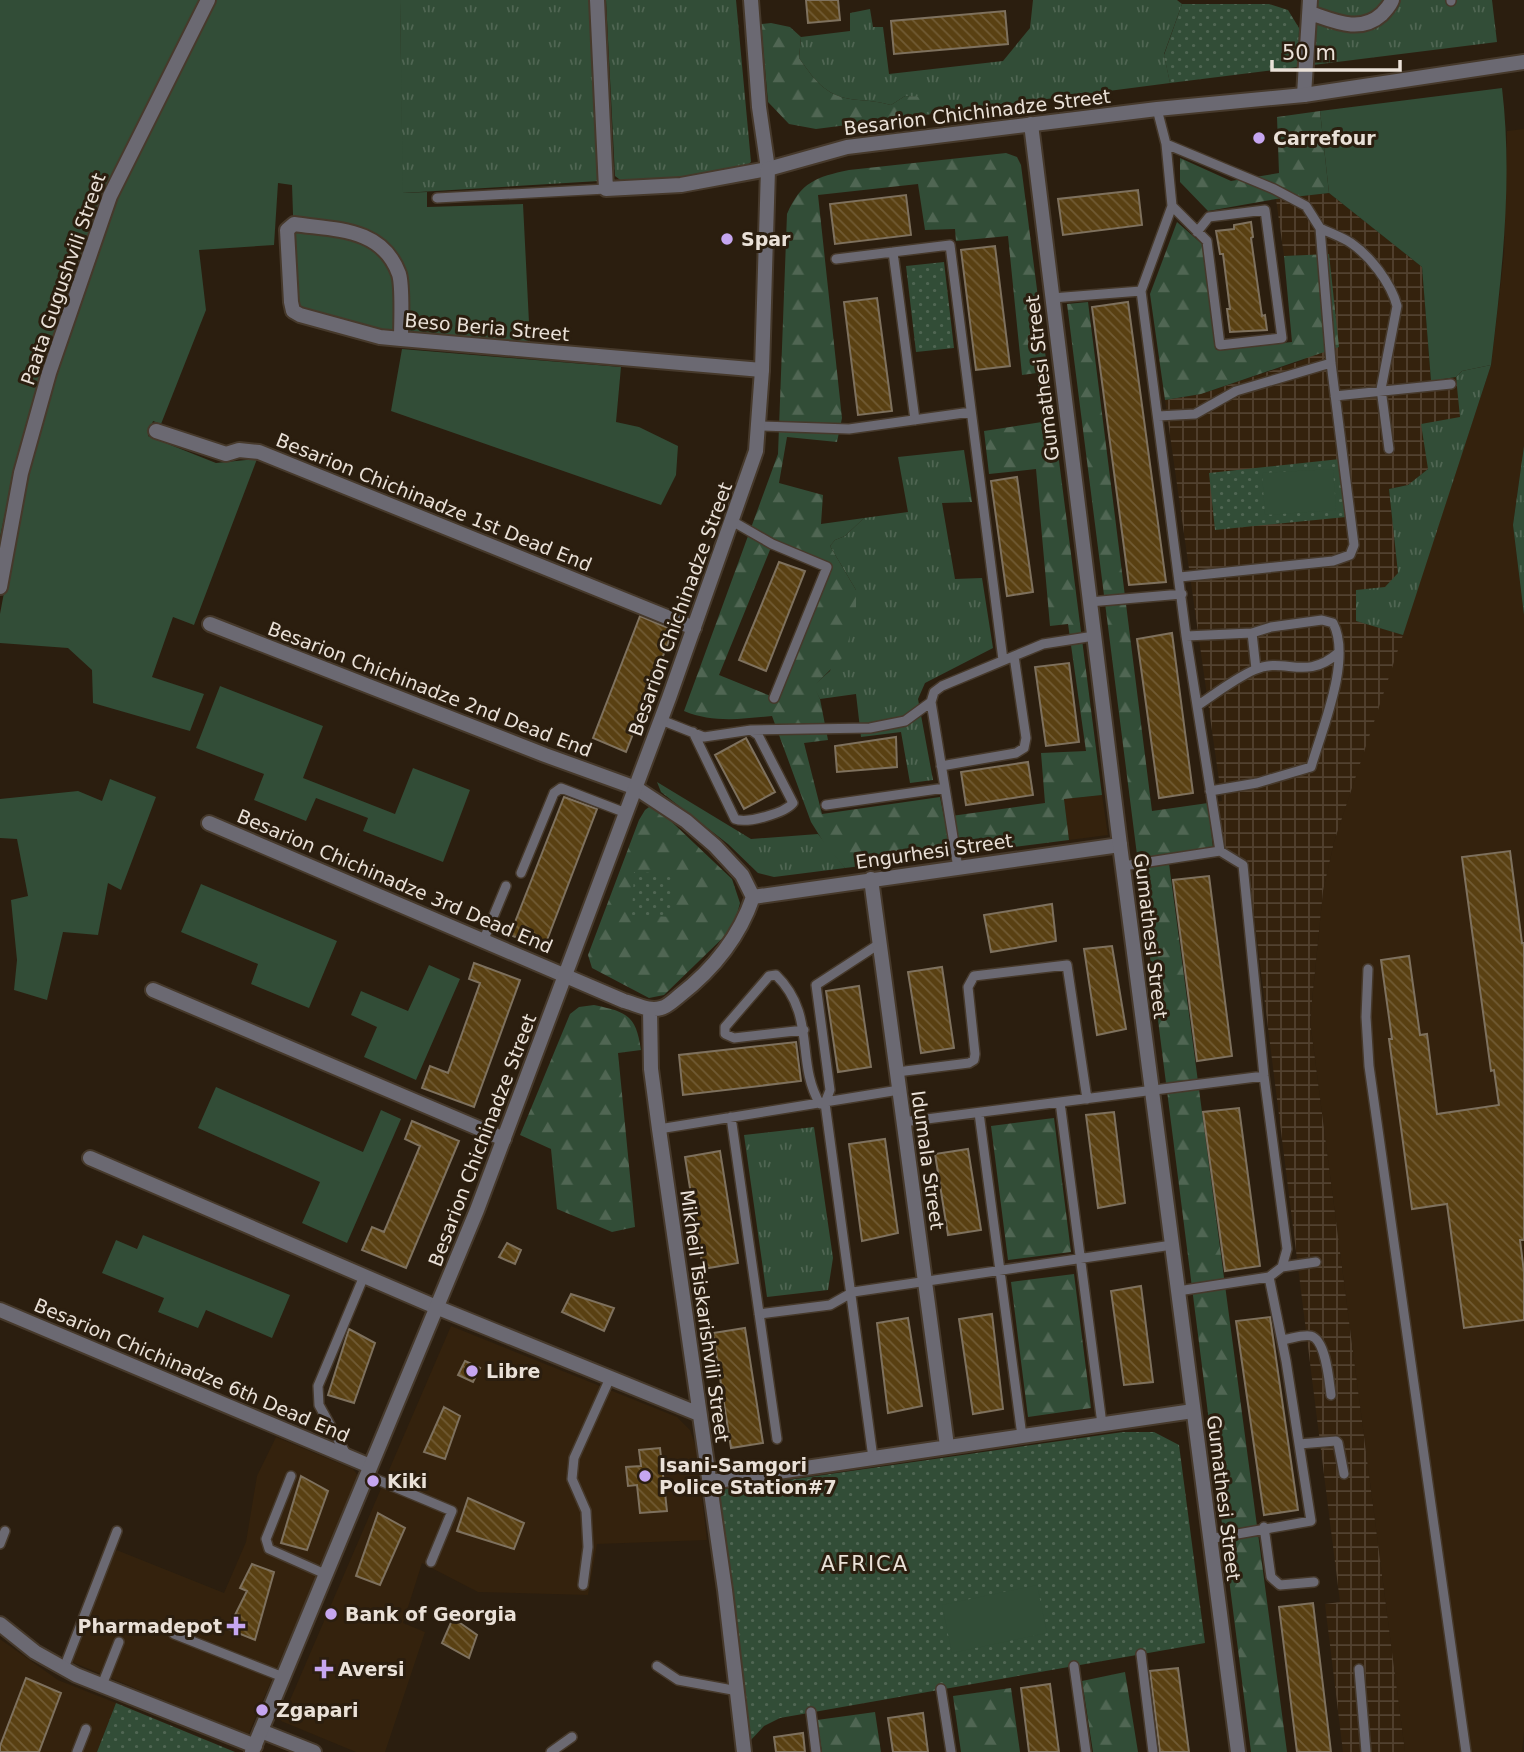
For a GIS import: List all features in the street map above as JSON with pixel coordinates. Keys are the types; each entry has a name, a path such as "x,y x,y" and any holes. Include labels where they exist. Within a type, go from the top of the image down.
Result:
{"street":[{"name":"Paata Gugushvili Street","path":"0,587 21,473 49,373 110,196 208,0"},
{"path":"597,0 606,189 681,185 768,169 759,107 751,0"},
{"path":"1304,96 1310,6 1357,26 1376,19 1391,5 1392,0"},
{"name":"Besarion Chichinadze Street","path":"253,1749 477,1210 661,720 757,451 768,169 847,147 1157,109 1304,96 1524,62"},
{"name":"Gumathesi Street","path":"1031,124 1089,602 1238,1752"},
{"name":"Beso Beria Street","path":"401,339 399,275 383,248 362,233 293,224 287,230 291,302 293,311 300,315 380,337 401,339 762,370"},
{"name":"Besarion Chichinadze 1st Dead End","path":"156,431 226,454 239,450 260,452 694,628"},
{"name":"Besarion Chichinadze 2nd Dead End","path":"210,624 635,788"},
{"path":"567,974 624,1001 650,1009 663,1008 715,965 746,918 754,897 742,875 715,846 686,821 635,788"},
{"name":"Besarion Chichinadze 3rd Dead End","path":"209,823 567,974"},
{"name":"Engurhesi Street","path":"754,897 1120,845"},
{"name":"Idumala Street","path":"871,879 947,1446"},
{"path":"153,990 504,1139"},
{"name":"Mikheil Tsiskarishvili Street","path":"650,1009 651,1069 710,1482 744,1752"},
{"path":"90,1158 436,1307 699,1414"},
{"name":"Besarion Chichinadze 6th Dead End","path":"0,1310 348,1457 368,1471"},
{"path":"710,1482 1193,1411"},
{"path":"0,1624 35,1652 64,1668 253,1749"},
{"path":"261,1731 314,1752"}],"lane":[{"path":"1157,109 1166,145 1172,206 1141,291 1186,636 1220,851"},
{"path":"1166,145 1274,189 1306,206 1320,228 1331,363 1354,545 1350,555 1333,561 1180,577"},
{"path":"437,198 606,189"},
{"path":"1172,206 1197,232 1207,242 1220,345 1282,338 1265,210 1209,217 1197,232"},
{"path":"1320,228 1350,242 1367,257 1394,296 1397,306 1381,391 1389,449"},
{"path":"836,259 950,245 1003,660"},
{"path":"893,252 915,420"},
{"path":"1052,298 1141,291"},
{"path":"1158,416 1195,414 1236,391 1331,363"},
{"path":"1335,396 1451,384"},
{"path":"760,426 849,429 971,412"},
{"path":"732,522 772,544 827,567 774,698"},
{"path":"1089,602 1182,594"},
{"path":"1186,636 1252,633 1271,627 1322,620 1333,623 1338,633 1338,674 1311,767 1257,783 1210,791"},
{"path":"1252,633 1256,669"},
{"path":"958,868 931,702 934,692 942,685 1044,644 1094,636"},
{"path":"1197,706 1256,669 1310,669 1326,663 1338,653"},
{"path":"941,766 1016,753 1024,748 1026,738 1014,656"},
{"path":"661,720 704,737 744,730 870,728 905,721 931,702"},
{"path":"693,732 729,809 735,818 742,822 788,810 793,803 758,735 751,730"},
{"path":"521,873 554,793 561,788 626,813"},
{"path":"826,805 945,788"},
{"path":"1123,866 1220,851 1243,865 1264,1076 1287,1249 1282,1266 1269,1277 1178,1291"},
{"path":"484,939 506,886"},
{"path":"822,1103 831,1090 816,985 879,944"},
{"path":"897,1072 969,1063 974,1059 968,987 974,976 1067,965 1087,1099"},
{"path":"1368,969 1368,1066 1466,1752"},
{"path":"804,1030 734,1038 725,1034 725,1027 769,976 776,975 790,989 801,1016 804,1030 813,1091 822,1103 873,1458"},
{"path":"904,1122 1264,1076"},
{"path":"659,1129 899,1090"},
{"path":"1060,1102 1102,1424"},
{"path":"979,1113 1022,1436"},
{"path":"732,1117 777,1439"},
{"path":"760,1314 830,1305 851,1293 1172,1245"},
{"path":"1282,1266 1316,1262"},
{"path":"348,1457 319,1405 318,1386 363,1276"},
{"path":"1209,1539 1264,1527 1311,1521 1282,1340 1269,1277"},
{"path":"1282,1340 1309,1336 1320,1342 1331,1395"},
{"path":"583,1585 588,1546 586,1511 572,1479 573,1458 610,1378"},
{"path":"1299,1444 1336,1441 1344,1474"},
{"path":"368,1471 452,1511 431,1562"},
{"path":"291,1476 266,1539 269,1549 325,1574"},
{"path":"1264,1527 1271,1577 1280,1586 1314,1582"},
{"path":"0,1544 5,1531"},
{"path":"64,1668 117,1531"},
{"path":"174,1634 283,1677"},
{"path":"102,1685 119,1642"},
{"path":"1141,1654 1153,1752"},
{"path":"657,1666 678,1679 738,1691"},
{"path":"1074,1666 1086,1752"},
{"path":"1359,1669 1366,1752"},
{"path":"941,1689 951,1752"},
{"path":"811,1712 816,1752"},
{"path":"77,1752 86,1729"},
{"path":"551,1752 572,1737"}],"shaded area":[{"path":"1524,129 1524,446 1513,525 1524,615 1524,1732 1522,1752 1405,1752 1310,1021 1323,891 1334,842 1491,365 1504,255 1507,131"},
{"path":"1329,193 1422,267 1431,381 1456,377 1461,417 1428,469 1408,485 1389,489 1398,573 1357,621 1403,635 1334,842 1323,891 1310,1021 1405,1752 1343,1752 1325,1604 1340,1602 1247,860 1213,848 1208,803 1222,801 1165,400 1201,394 1304,360 1329,255 1284,256 1276,199"},
{"path":"1102,795 1108,835 1069,840 1064,799"},
{"path":"451,1326 677,1417 690,1430 696,1447 707,1540 597,1544 588,1595 478,1592 422,1563 403,1623 425,1632 385,1752 356,1752 281,1721"},
{"path":"276,1437 353,1469 359,1477 248,1735 72,1662 114,1549 224,1593 246,1542 257,1476"},
{"path":"0,1639 58,1680 116,1703 97,1752 0,1752"}],"green space":[{"path":"0,0 202,0 104,197 49,346 16,462 0,537"},
{"path":"215,0 400,0 403,193 427,192 427,207 523,204 530,342 387,332 300,307 296,301 292,185 278,183 274,245 199,250 206,310 161,424 153,421 148,436 216,463 257,459 194,625 173,617 152,677 204,694 190,731 93,703 92,670 68,648 0,643 0,614 24,485 59,357 113,199"},
{"path":"400,0 591,0 599,181 402,193"},
{"path":"606,0 736,0 751,162 740,171 623,182 615,176"},
{"path":"1033,0 1177,0 1182,4 1164,54 1170,83 925,115 925,98 905,96 891,105 848,99 830,92 817,81 799,58 801,37 850,31 850,13 870,9 873,27 883,27 889,74 1003,61 1030,28"},
{"path":"1316,0 1385,0 1370,13 1353,17 1317,10"},
{"path":"1396,0 1492,0 1497,42 1313,65 1317,22 1354,32 1378,23"},
{"path":"1182,4 1269,4 1288,10 1299,28 1298,67 1170,83 1164,55"},
{"path":"761,24 790,27 801,37 799,58 817,81 830,92 848,99 891,105 905,96 925,97 925,115 816,129 789,124 768,102"},
{"path":"1502,88 1506,192 1491,365 1462,371 1456,377 1431,381 1422,267 1329,193 1320,111"},
{"path":"1320,111 1329,193 1208,211 1180,182 1180,158 1231,181 1279,173 1277,117"},
{"path":"1006,153 1017,157 1021,165 1102,795 1064,799 1069,840 845,868 826,846 811,822 772,716 716,719 684,711 778,454 787,214 798,195 811,183 827,175 849,170","holes":["918,184 925,230 955,229 956,241 1008,236 1022,375 1037,373 1042,422 984,431 989,474 1036,469 1050,626 1068,624 1086,751 1041,753 1045,803 944,817 940,797 822,814 804,743 828,740 820,699 814,686 844,656 856,615 856,590 830,546 864,518 821,524 823,495 779,483 787,437 837,442 842,418 818,195","772,545 827,567 773,697 719,675"]},
{"path":"1177,222 1202,244 1216,350 1292,342 1284,256 1329,254 1339,347 1201,394 1165,400 1150,294"},
{"path":"944,262 954,348 916,352 906,266"},
{"path":"1088,302 1152,811 1208,803 1213,848 1168,856 1287,1752 1251,1752 1067,304"},
{"path":"402,349 621,367 616,422 639,427 678,446 676,475 661,505 391,411"},
{"path":"1491,365 1403,635 1356,621 1356,590 1385,587 1398,573 1389,489 1408,485 1428,469 1421,424 1460,417 1456,377 1462,371"},
{"path":"1524,446 1524,615 1513,525"},
{"path":"964,450 972,502 942,503 955,579 982,578 993,648 925,683 918,699 933,780 910,783 901,732 861,737 856,694 820,699 813,686 830,671 856,590 830,546 864,518 908,512 898,457"},
{"path":"1340,459 1346,517 1215,530 1209,473"},
{"path":"1333,469 1336,510 1265,515 1262,473"},
{"path":"220,686 323,726 303,778 395,814 413,768 470,790 443,862 363,831 368,818 316,798 306,821 254,800 264,774 196,748"},
{"path":"110,779 156,797 121,890 108,883 98,935 63,932 47,1000 14,990 17,960 11,900 28,896 17,839 0,838 0,799 78,791 102,801"},
{"path":"657,782 751,839 818,834 845,868 774,877 758,873 728,844 661,792"},
{"path":"649,807 656,807 732,879 740,903 729,932 664,995 649,998 592,968 588,955 639,820"},
{"path":"634,872 673,874 672,917 632,915"},
{"path":"201,884 337,941 309,1008 251,984 258,964 181,932"},
{"path":"429,965 460,979 416,1080 364,1057 377,1027 351,1015 361,991 408,1011"},
{"path":"594,1005 615,1010 628,1017 636,1029 641,1050 618,1053 635,1227 612,1232 557,1209 551,1149 520,1135 570,1014 579,1007"},
{"path":"216,1087 363,1152 381,1110 401,1119 347,1243 302,1223 320,1182 198,1128"},
{"path":"1054,1118 1071,1252 1008,1260 991,1126"},
{"path":"814,1127 833,1258 828,1290 767,1297 744,1135"},
{"path":"143,1235 290,1295 272,1338 206,1310 198,1328 158,1312 164,1298 102,1273 116,1240 137,1249"},
{"path":"1074,1274 1091,1408 1028,1417 1011,1282"},
{"path":"1123,1432 1154,1432 1179,1445 1205,1643 780,1718 764,1726 750,1741 719,1490"},
{"path":"1037,1585 1047,1633 952,1653 942,1605"},
{"path":"1125,1672 1138,1752 1093,1752 1082,1681"},
{"path":"1011,1688 1020,1752 961,1752 953,1696"},
{"path":"116,1703 235,1752 97,1752"},
{"path":"875,1712 881,1752 822,1752 817,1720"}],"building":[{"path":"806,0 838,0 840,20 808,23"},
{"path":"1005,11 1008,44 894,54 891,21"},
{"path":"1138,190 1142,225 1063,235 1058,199"},
{"path":"906,195 911,235 835,244 830,204"},
{"path":"1251,222 1262,316 1265,315 1267,330 1230,332 1223,254 1220,254 1216,231 1234,229 1234,225"},
{"path":"995,246 1010,366 976,370 961,250"},
{"path":"877,298 892,411 858,415 844,302"},
{"path":"1128,302 1166,582 1129,585 1092,307"},
{"path":"1017,477 1033,592 1007,596 991,481"},
{"path":"779,562 805,571 766,671 739,660"},
{"path":"640,616 673,630 626,752 593,738"},
{"path":"1172,633 1193,793 1159,798 1137,639"},
{"path":"1069,663 1079,742 1046,746 1035,667"},
{"path":"896,737 897,767 837,772 835,746"},
{"path":"746,738 775,792 744,809 715,755"},
{"path":"1028,762 1033,795 966,805 961,772"},
{"path":"564,797 597,809 544,948 510,935"},
{"path":"1510,851 1524,943 1524,1240 1520,1240 1524,1272 1524,1320 1464,1328 1447,1204 1412,1209 1381,960 1409,956 1420,1035 1427,1034 1437,1114 1499,1105 1494,1070 1491,1071 1462,857"},
{"path":"1209,876 1232,1056 1197,1061 1173,880"},
{"path":"1052,904 1056,941 991,952 984,915"},
{"path":"1112,946 1126,1029 1097,1035 1084,949"},
{"path":"474,963 520,980 474,1107 422,1088 430,1066 448,1073 480,983 469,979"},
{"path":"942,967 954,1048 921,1053 908,972"},
{"path":"859,986 871,1067 838,1072 826,991"},
{"path":"796,1042 801,1081 683,1095 679,1055"},
{"path":"1239,1108 1260,1266 1225,1271 1203,1112"},
{"path":"1114,1112 1125,1203 1098,1208 1086,1115"},
{"path":"412,1121 459,1141 406,1268 362,1250 372,1227 384,1232 420,1146 405,1139"},
{"path":"885,1139 898,1233 862,1241 849,1144"},
{"path":"968,1149 981,1230 948,1235 935,1154"},
{"path":"720,1151 738,1263 703,1269 685,1157"},
{"path":"507,1243 521,1250 515,1264 499,1257"},
{"path":"1141,1286 1153,1382 1124,1385 1111,1291"},
{"path":"571,1294 614,1308 604,1331 562,1312"},
{"path":"992,1314 1003,1409 973,1414 959,1319"},
{"path":"1270,1317 1298,1510 1264,1515 1236,1321"},
{"path":"908,1318 922,1406 888,1413 877,1323"},
{"path":"745,1328 763,1443 731,1448 713,1333"},
{"path":"349,1329 375,1343 354,1403 328,1395"},
{"path":"465,1361 480,1368 473,1382 458,1375"},
{"path":"444,1407 460,1416 445,1459 424,1452"},
{"name":"Isani-Samgori Police Station#7","path":"660,1448 667,1511 640,1513 637,1485 628,1486 626,1467 641,1466 639,1450"},
{"path":"301,1476 328,1491 307,1550 281,1543"},
{"path":"468,1498 524,1523 514,1549 457,1531"},
{"path":"378,1513 405,1528 380,1585 356,1576"},
{"path":"252,1564 274,1572 255,1640 228,1629 247,1591 240,1588"},
{"path":"1313,1603 1331,1752 1297,1752 1279,1607"},
{"path":"453,1618 477,1635 469,1658 442,1643"},
{"path":"1178,1668 1189,1752 1160,1752 1150,1671"},
{"path":"26,1678 61,1693 39,1752 0,1752 0,1746"},
{"path":"1050,1684 1059,1752 1029,1752 1021,1688"},
{"path":"923,1713 928,1752 893,1752 888,1718"},
{"path":"803,1733 805,1752 776,1752 774,1737"}],"place":[{"name":"Carrefour","path":"1259,138"},
{"name":"Spar","path":"727,239"},
{"name":"Libre","path":"472,1371"},
{"name":"Isani-Samgori Police Station#7","path":"645,1476"},
{"name":"Kiki","path":"373,1481"},
{"name":"Bank of Georgia","path":"331,1614"},
{"name":"Pharmadepot","path":"236,1626"},
{"name":"Aversi","path":"324,1669"},
{"name":"Zgapari","path":"262,1710"}],"district":[{"name":"AFRICA","path":"865,1564"}]}
